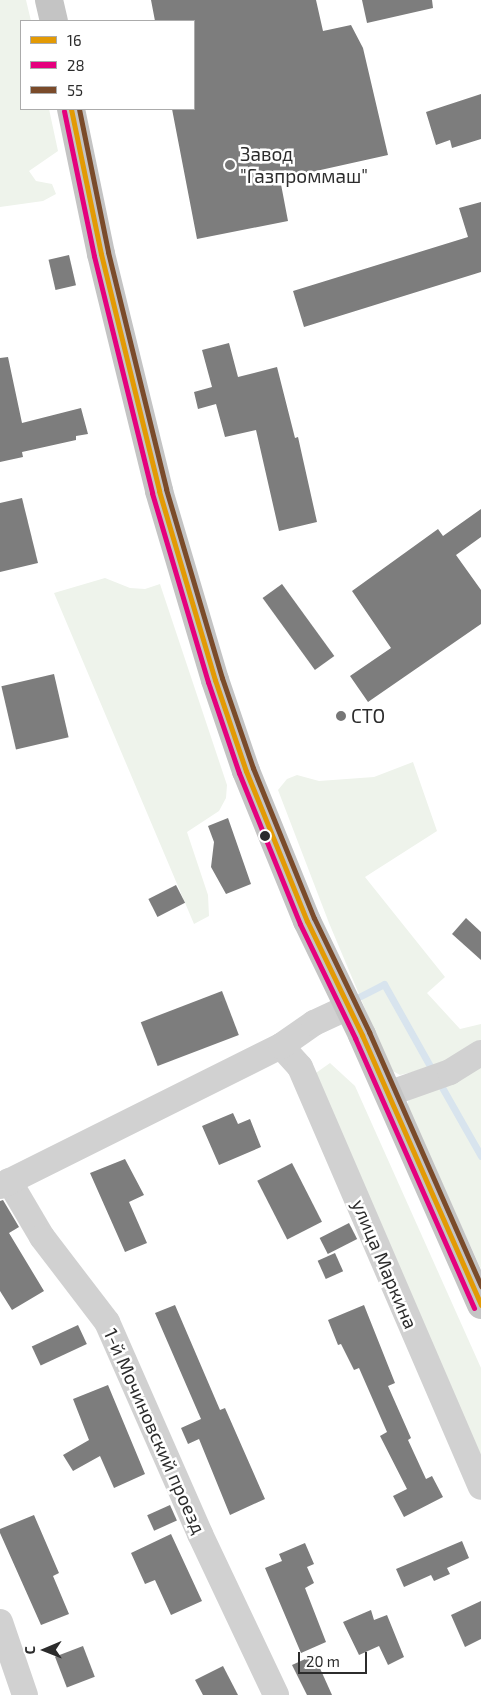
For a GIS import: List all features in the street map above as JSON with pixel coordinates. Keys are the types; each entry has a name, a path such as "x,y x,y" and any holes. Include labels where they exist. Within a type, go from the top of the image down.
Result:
{"main road":[{"path":"49,0 54,20"},
{"path":"71,110 101,254 160,492 215,680 246,771 299,903 388,1094 481,1305"}],"street":[{"path":"5,1184 281,1046 314,1023 348,1007"},
{"name":"улица Маркина","path":"281,1046 300,1067 481,1487"},
{"path":"388,1094 450,1072 481,1053"},
{"name":"1-й Мочиновский проезд","path":"5,1184 106,1322 200,1534 276,1695"},
{"path":"0,1622 25,1695"}],"shaded area":[{"path":"0,0 26,0 31,20 20,20 20,110 49,110 58,151 29,171 36,181 52,184 56,194 43,201 0,207"},
{"path":"105,578 130,588 145,589 160,584 227,785 226,798 219,811 187,832 208,895 209,916 194,924 54,593"},
{"path":"413,762 437,831 365,877 445,977 427,993 460,1029 481,1024 481,1042 446,1064 400,1075 391,1070 329,923 278,790 287,779 297,775 319,781 374,777"},
{"path":"481,1061 481,1269 407,1107 409,1098"},
{"path":"330,1063 355,1086 481,1368 481,1466 313,1075"}],"building":[{"path":"151,0 316,0 323,31 351,25 363,48 388,155 280,179 288,221 197,239 172,110 195,110 195,20 155,20"},
{"path":"362,0 432,0 433,8 367,23"},
{"path":"481,94 481,139 452,148 450,140 436,145 426,112"},
{"path":"481,202 481,272 304,327 293,291 468,237 459,208"},
{"path":"69,255 76,285 56,290 49,260"},
{"path":"229,343 238,377 277,367 295,438 298,437 317,522 279,531 256,430 225,437 216,404 198,409 194,392 212,387 202,350"},
{"path":"8,357 22,423 81,408 88,434 76,436 76,440 22,452 23,457 0,462 0,358"},
{"path":"22,498 38,563 0,572 0,503"},
{"path":"481,509 481,537 456,555 481,590 481,624 368,702 350,676 391,648 352,591 438,529 443,536"},
{"path":"282,584 334,656 315,670 263,598"},
{"path":"54,674 69,737 16,749 1,686"},
{"path":"228,818 251,884 226,894 211,867 214,842 208,826"},
{"path":"176,885 185,903 157,917 148,899"},
{"path":"466,918 481,932 481,960 452,934"},
{"path":"222,991 239,1035 158,1066 141,1022"},
{"path":"233,1113 238,1124 250,1119 261,1147 219,1165 202,1126"},
{"path":"125,1159 144,1195 129,1202 147,1243 125,1252 90,1173"},
{"path":"292,1163 322,1222 287,1240 257,1181"},
{"path":"3,1200 19,1227 9,1233 44,1291 12,1310 0,1291 0,1201"},
{"path":"349,1223 357,1239 328,1254 320,1238"},
{"path":"335,1253 343,1271 326,1279 318,1261"},
{"path":"175,1305 220,1410 225,1408 265,1499 230,1515 199,1439 188,1444 181,1428 201,1419 155,1313"},
{"path":"364,1305 395,1383 388,1386 411,1438 408,1440 426,1479 432,1476 443,1497 404,1517 393,1496 407,1489 380,1436 387,1432 359,1368 354,1370 341,1344 338,1345 328,1320"},
{"path":"78,1325 87,1344 41,1366 32,1347"},
{"path":"108,1385 145,1474 114,1488 100,1456 73,1471 63,1455 89,1440 73,1399"},
{"path":"170,1505 177,1521 154,1531 147,1515"},
{"path":"34,1515 59,1573 53,1576 69,1614 41,1625 0,1533 0,1529"},
{"path":"171,1534 202,1601 171,1615 155,1580 145,1584 131,1553"},
{"path":"462,1541 469,1558 447,1568 450,1574 434,1581 431,1575 404,1587 396,1569"},
{"path":"305,1543 314,1564 307,1567 314,1583 305,1588 326,1642 301,1653 265,1568 282,1561 279,1554"},
{"path":"481,1601 481,1639 465,1647 451,1615"},
{"path":"371,1610 374,1620 387,1615 404,1657 388,1665 379,1646 359,1655 343,1622"},
{"path":"83,1646 95,1677 67,1688 55,1657"},
{"path":"314,1655 332,1695 307,1695 292,1665"},
{"path":"223,1666 238,1695 203,1695 195,1680"}],"waterway":[{"path":"351,1001 384,984 434,1073"},
{"path":"439,1082 481,1156"}],"transit line":[{"name":"16","path":"71,110 101,254 159,491 215,680 246,771 307,921 362,1035 481,1305"},
{"name":"55","path":"79,110 108,252 166,489 222,678 253,768 314,918 369,1032 481,1286"},
{"name":"28","path":"64,111 94,256 152,493 208,682 239,773 300,924 355,1038 474,1308"}],"place":[{"name":"Завод \"Газпроммаш\"","path":"230,165"},
{"name":"СТО","path":"341,716"}]}
